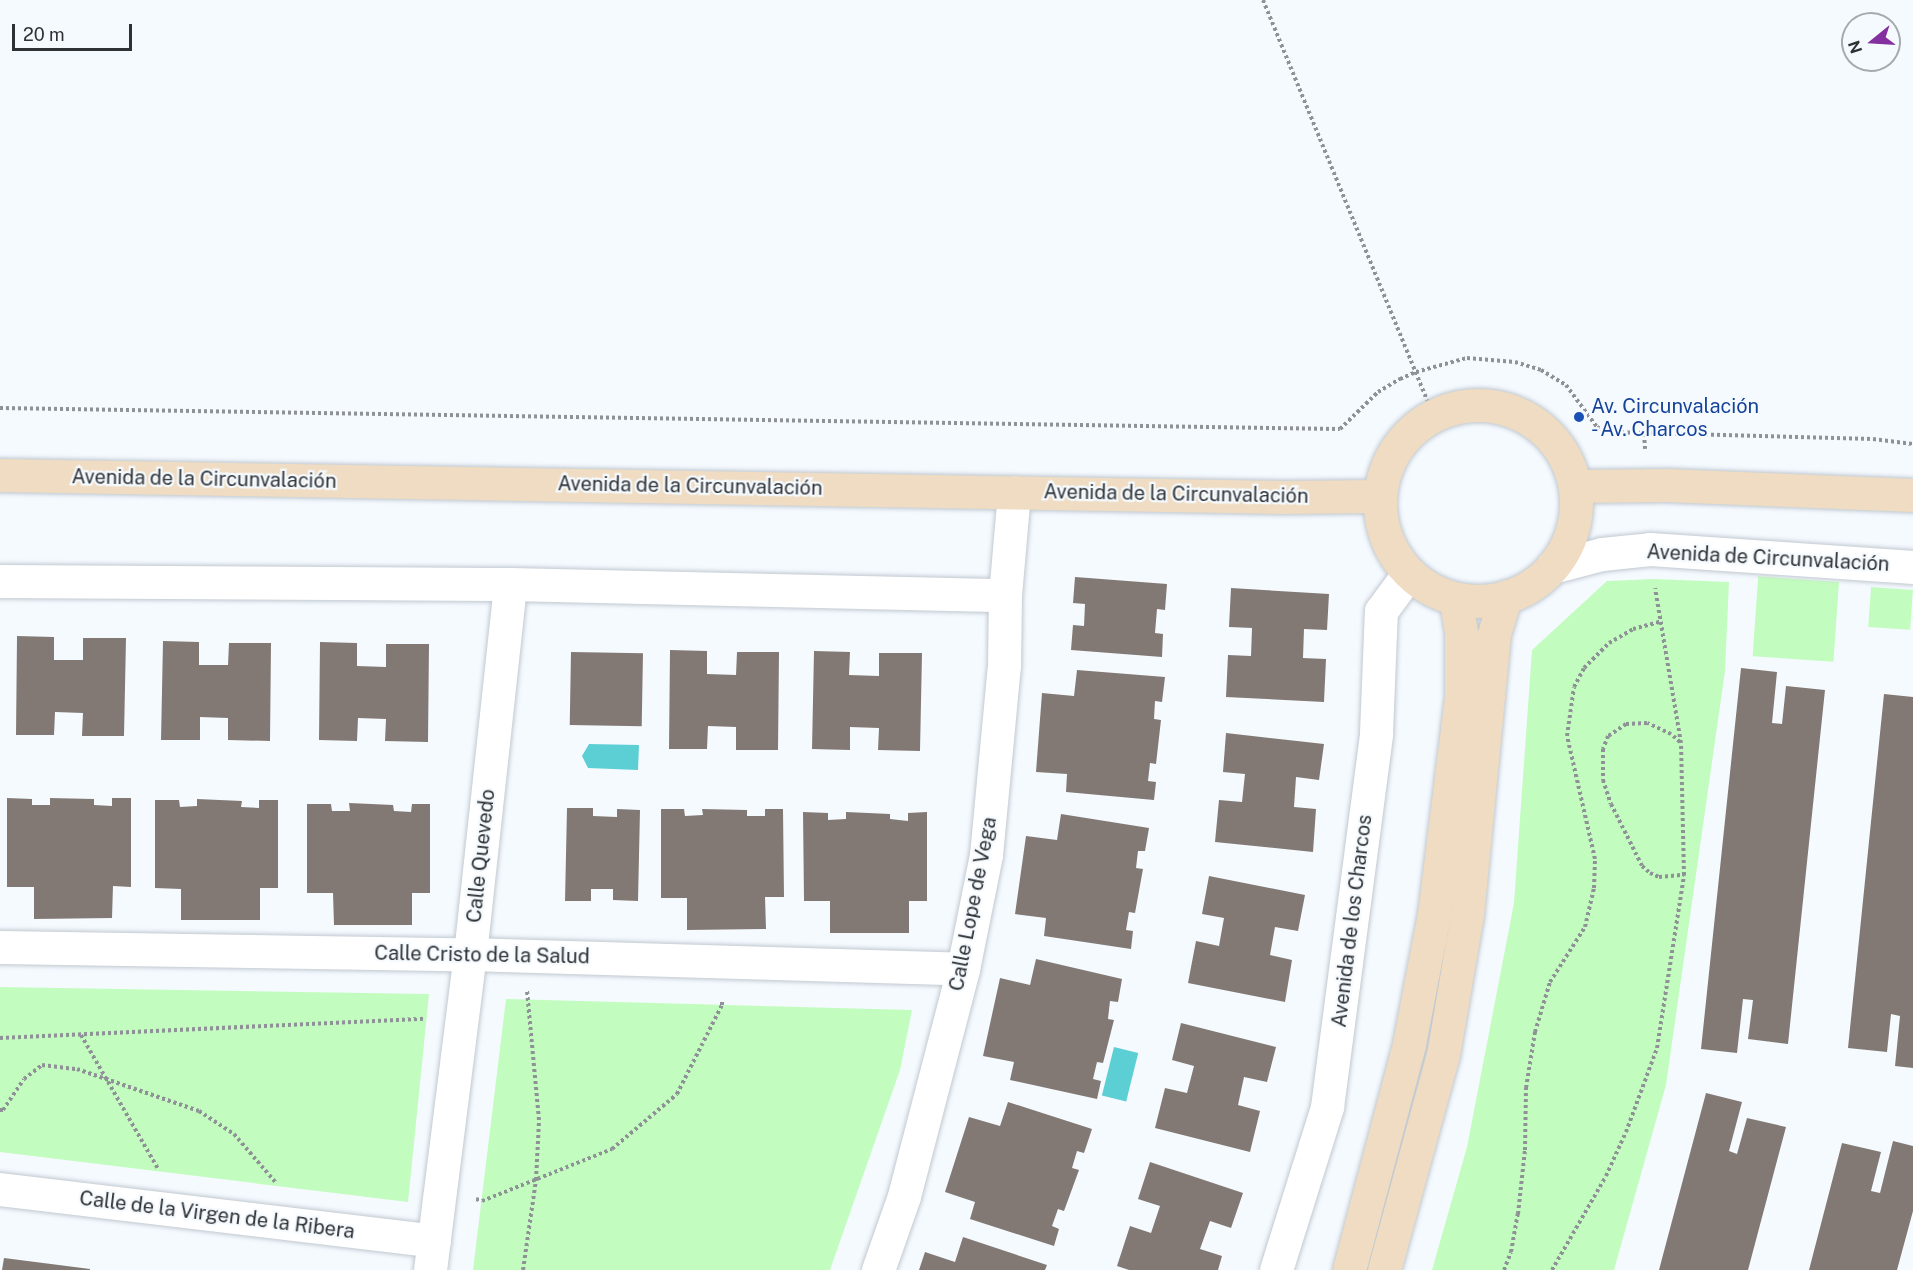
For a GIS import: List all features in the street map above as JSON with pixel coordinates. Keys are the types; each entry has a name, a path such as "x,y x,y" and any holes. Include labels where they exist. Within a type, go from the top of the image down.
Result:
{"street":[{"path":"1467,405 1503,408 1531,420 1552,438 1569,466 1575,486 1575,515 1570,534 1552,567 1530,586 1505,597 1481,601 1456,599 1431,589 1409,573 1396,558 1387,540 1381,518 1380,496 1388,464 1404,437 1433,415 1467,405"},
{"name":"Avenida de la Circunvalación","path":"0,475 1380,496"},
{"path":"1575,486 1647,484 1913,495"},
{"name":"Calle Lope de Vega","path":"878,1270 904,1196 963,969 986,855 1004,666 1005,595 1014,492"},
{"name":"Avenida de Circunvalación","path":"1552,567 1602,554 1650,549 1913,567"},
{"name":"Avenida de los Charcos","path":"1276,1270 1327,1107 1376,733 1381,611 1409,573"},
{"path":"0,581 510,585 1005,595"},
{"name":"Calle Quevedo","path":"432,1255 463,1015 510,585"},
{"path":"1384,1270 1443,1055 1467,915 1494,634 1505,597"},
{"path":"1349,1270 1409,1044 1434,914 1461,698 1461,632 1456,599"},
{"name":"Calle Cristo de la Salud","path":"0,947 470,954 963,969"},
{"name":"Calle de la Virgen de la Ribera","path":"0,1189 292,1223 432,1255"}],"path":[{"path":"1263,0 1433,415"},
{"path":"0,408 1340,429 1378,392 1416,372 1467,358 1515,362 1541,370 1566,385 1597,427 1610,432 1873,439 1913,444"},
{"path":"1644,434 1647,484"},
{"path":"1552,1270 1606,1176 1626,1132 1657,1048 1684,875 1681,743 1650,549"},
{"path":"1504,1270 1511,1252 1518,1214 1525,1150 1526,1088 1535,1032 1550,982 1585,927 1594,888 1595,859 1567,736 1574,687 1584,668 1609,643 1633,629 1662,621"},
{"path":"1681,743 1671,734 1647,723 1626,724 1608,736 1603,749 1602,763 1603,780 1609,799 1642,866 1659,877 1684,875"},
{"path":"518,956 530,1011 539,1120 536,1179 523,1270"},
{"path":"440,1191 482,1201 612,1149 677,1094 722,1005 726,962"},
{"path":"0,1038 463,1015"},
{"path":"81,1035 184,1210"},
{"path":"0,1110 3,1110 24,1079 42,1065 77,1069 200,1111 234,1134 279,1187 292,1223"}],"green space":[{"path":"1758,576 1839,582 1833,662 1753,656"},
{"path":"1654,579 1729,582 1725,671 1666,1085 1614,1270 1432,1270 1467,1147 1514,903 1532,650 1607,581"},
{"path":"1871,587 1913,590 1910,630 1868,627"},
{"path":"0,987 429,994 408,1202 0,1152"},
{"path":"506,999 912,1010 900,1070 830,1270 473,1270"}],"water":[{"path":"589,744 639,745 638,770 588,768 582,756"},
{"path":"1114,1047 1138,1053 1126,1102 1102,1096"}],"building":[{"path":"1075,577 1167,584 1165,610 1157,609 1155,633 1163,634 1162,657 1071,650 1073,625 1084,626 1085,604 1073,603"},
{"path":"1231,588 1329,594 1327,630 1304,629 1303,658 1326,659 1324,702 1226,697 1228,655 1251,656 1252,628 1229,627"},
{"path":"17,636 54,637 54,660 83,660 83,638 126,638 124,736 82,736 83,713 55,712 54,735 16,735"},
{"path":"163,641 199,642 199,665 228,665 229,643 271,643 270,741 228,740 228,718 200,717 200,740 161,740"},
{"path":"320,642 357,643 357,666 386,667 386,644 429,644 428,742 385,741 386,719 358,718 357,741 319,740"},
{"path":"670,650 707,651 707,674 736,675 737,652 779,652 778,750 736,750 736,727 708,726 707,749 669,749"},
{"path":"814,651 850,652 849,675 879,676 879,653 922,653 920,751 878,750 879,728 850,727 850,750 812,749"},
{"path":"571,652 643,653 642,726 570,725"},
{"path":"1741,668 1777,672 1772,723 1782,724 1786,686 1825,690 1788,1044 1748,1039 1753,1000 1743,999 1737,1053 1701,1049"},
{"path":"1077,670 1165,677 1162,702 1155,701 1154,719 1161,720 1156,764 1150,763 1148,781 1156,782 1154,800 1066,792 1067,774 1036,772 1042,693 1074,696"},
{"path":"1884,694 1913,697 1913,1068 1895,1066 1900,1016 1891,1014 1887,1052 1848,1048"},
{"path":"1226,733 1324,744 1319,780 1296,777 1294,807 1316,809 1313,852 1215,842 1219,800 1242,802 1245,774 1223,772"},
{"path":"7,798 32,799 32,805 50,805 50,798 94,799 94,805 112,806 112,798 131,798 131,887 113,886 112,918 34,919 34,887 7,887"},
{"path":"197,799 242,801 241,807 259,808 259,800 278,800 278,888 260,888 260,920 181,920 181,889 155,888 155,800 179,800 180,807 197,806"},
{"path":"349,803 393,805 394,811 411,812 412,804 430,804 430,893 412,893 412,925 334,925 333,893 307,893 307,804 331,804 332,811 350,811"},
{"path":"567,808 593,808 593,816 617,817 617,809 640,810 638,901 613,900 613,889 591,889 591,901 565,901"},
{"path":"661,809 684,809 685,816 703,815 702,809 747,810 747,816 765,816 765,809 783,809 784,897 765,897 766,929 687,930 687,898 661,898"},
{"path":"803,812 828,813 828,820 846,819 846,812 890,814 890,819 908,821 908,813 927,812 927,901 909,901 909,933 830,933 830,901 804,901"},
{"path":"1061,814 1149,828 1145,851 1138,851 1136,868 1143,869 1135,913 1129,912 1126,930 1133,931 1131,949 1044,936 1046,918 1015,914 1026,836 1057,840"},
{"path":"1209,876 1305,895 1298,931 1275,927 1270,955 1292,960 1285,1002 1188,983 1196,941 1219,946 1224,918 1202,914"},
{"path":"1036,959 1122,979 1118,1002 1110,1001 1108,1019 1114,1020 1103,1063 1097,1062 1093,1079 1101,1081 1097,1099 1010,1080 1014,1062 983,1056 1000,978 1030,985"},
{"path":"1181,1023 1276,1047 1267,1082 1244,1077 1238,1105 1260,1111 1250,1152 1155,1128 1165,1088 1187,1093 1194,1066 1172,1060"},
{"path":"1706,1093 1742,1102 1729,1151 1737,1154 1747,1118 1786,1127 1748,1270 1659,1270"},
{"path":"1008,1102 1092,1129 1084,1153 1077,1151 1072,1168 1079,1170 1064,1211 1058,1209 1052,1226 1059,1229 1054,1246 970,1219 975,1202 945,1192 969,1117 1000,1126"},
{"path":"1893,1141 1913,1146 1913,1211 1897,1270 1809,1270 1842,1143 1881,1152 1871,1191 1880,1193"},
{"path":"1150,1162 1243,1193 1231,1228 1210,1221 1200,1249 1222,1256 1218,1270 1129,1270 1117,1266 1130,1226 1151,1233 1160,1206 1138,1199"},
{"path":"963,1237 1047,1265 1045,1270 919,1270 925,1252 955,1262"},
{"path":"4,1258 90,1269 90,1270 2,1270"}],"place":[{"name":"Av. Circunvalación - Av. Charcos","path":"1579,417"}]}
